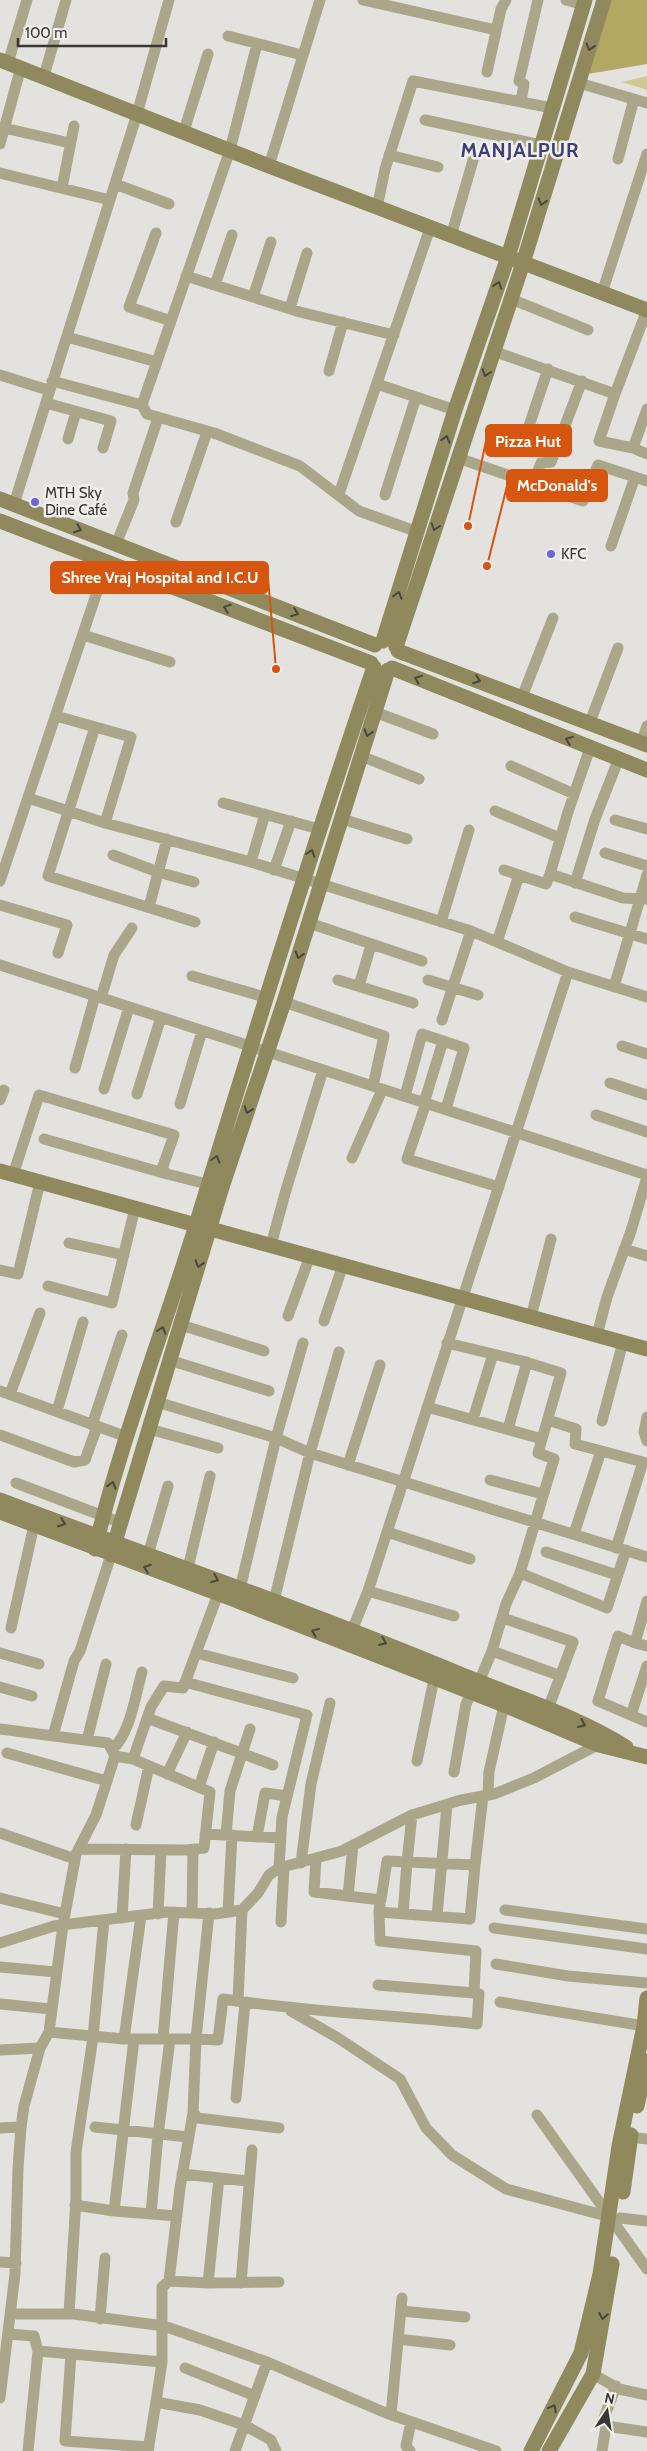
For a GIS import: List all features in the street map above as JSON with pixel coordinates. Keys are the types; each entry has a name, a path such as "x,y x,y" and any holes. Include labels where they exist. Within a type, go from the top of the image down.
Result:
{"street":[{"path":"0,144 4,128 10,63 26,0"},
{"path":"44,76 66,0"},
{"path":"169,0 137,114 46,403 7,502 644,744 647,726"},
{"path":"269,166 320,0"},
{"path":"363,0 496,30"},
{"path":"487,72 501,9 506,0"},
{"path":"521,101 524,84 519,81 538,0"},
{"path":"96,1543 127,1437 215,1186 252,1047 319,829 381,667 398,661 388,646 418,532 455,410 508,258 584,2 566,0"},
{"path":"215,1186 267,1052 284,1002 374,712 381,667 370,653 388,646 458,458 523,263 604,0"},
{"path":"228,36 302,56"},
{"path":"257,44 230,150 142,405 147,414 207,432 300,466 359,511 418,532"},
{"path":"184,131 208,54"},
{"path":"10,63 376,208 647,310 599,441 633,448 647,454"},
{"path":"376,208 413,81 552,108"},
{"path":"579,83 647,103"},
{"path":"618,159 634,99"},
{"path":"425,120 541,145"},
{"path":"62,188 74,126"},
{"path":"4,128 70,143"},
{"path":"602,293 645,171 647,154"},
{"path":"390,155 438,167"},
{"path":"451,236 474,157"},
{"path":"0,173 110,200"},
{"path":"115,184 169,204"},
{"path":"339,494 430,228"},
{"path":"156,233 129,307 171,321"},
{"path":"215,285 232,235"},
{"path":"253,297 271,242"},
{"path":"290,308 307,253"},
{"path":"186,276 290,308 394,335"},
{"path":"511,299 588,330"},
{"path":"329,371 344,322"},
{"path":"67,337 157,362"},
{"path":"493,352 582,381 615,394"},
{"path":"525,438 548,370"},
{"path":"0,375 142,405"},
{"path":"533,483 541,463 552,462 582,381"},
{"path":"377,384 455,410"},
{"path":"385,495 416,397"},
{"path":"46,403 112,421 103,448"},
{"path":"633,448 647,409"},
{"path":"68,439 76,412"},
{"path":"116,544 134,500 133,493 158,418"},
{"path":"176,522 207,432"},
{"path":"458,458 583,501 598,465 647,481"},
{"path":"611,546 635,477"},
{"path":"0,521 647,770"},
{"path":"0,881 107,562"},
{"path":"522,697 553,618"},
{"path":"83,635 170,662"},
{"path":"590,722 618,648"},
{"path":"374,712 433,734"},
{"path":"56,716 131,737 105,823"},
{"path":"95,727 70,812 48,876 195,922"},
{"path":"504,870 546,884 590,748"},
{"path":"361,756 419,778"},
{"path":"575,883 595,819 619,758"},
{"path":"511,766 574,794"},
{"path":"28,798 105,823 251,862 471,931 568,972 647,997"},
{"path":"223,803 319,829"},
{"path":"495,811 560,838"},
{"path":"251,862 265,814"},
{"path":"342,819 407,839"},
{"path":"615,820 647,829"},
{"path":"274,870 291,821"},
{"path":"441,922 469,830"},
{"path":"149,908 167,839"},
{"path":"605,853 647,866"},
{"path":"113,856 194,882"},
{"path":"550,874 623,898 644,898"},
{"path":"497,942 519,875"},
{"path":"614,987 630,934 644,898 647,876"},
{"path":"0,905 67,925 58,953"},
{"path":"575,917 647,939"},
{"path":"309,923 422,961"},
{"path":"75,1068 114,955 132,928"},
{"path":"442,1020 471,931"},
{"path":"359,986 371,945"},
{"path":"0,965 647,1176 607,1297 597,1335"},
{"path":"346,1644 354,1630 368,1591 447,1343 518,1133 568,972"},
{"path":"192,976 268,998"},
{"path":"338,980 413,1003"},
{"path":"428,980 478,995"},
{"path":"284,1002 384,1036 377,1088 352,1158"},
{"path":"104,1089 129,1007"},
{"path":"137,1094 161,1017"},
{"path":"180,1104 202,1031"},
{"path":"405,1096 422,1034 464,1048 446,1110"},
{"path":"443,1041 407,1159 500,1187"},
{"path":"622,1046 647,1054"},
{"path":"272,1245 286,1190 323,1070"},
{"path":"610,1083 647,1095"},
{"path":"167,1174 162,1169 174,1135 39,1095 7,1173 647,1349"},
{"path":"596,1115 647,1132"},
{"path":"44,1139 215,1186"},
{"path":"0,1270 18,1274 40,1182"},
{"path":"48,1286 112,1304 135,1208"},
{"path":"53,1736 74,1661 80,1650 150,1429 180,1325 202,1227"},
{"path":"531,1317 550,1239"},
{"path":"70,1242 124,1255"},
{"path":"624,1249 647,1256"},
{"path":"288,1316 310,1256"},
{"path":"324,1321 343,1265"},
{"path":"40,1313 5,1393 127,1437"},
{"path":"57,1411 82,1322"},
{"path":"180,1325 264,1351"},
{"path":"0,1435 74,1462 85,1460 122,1335"},
{"path":"602,1421 623,1342"},
{"path":"133,1759 148,1718 164,1686 183,1688 196,1653 229,1594 303,1343"},
{"path":"447,1343 527,1362 561,1373 538,1454 554,1459 520,1574 506,1604 492,1652 466,1704 454,1772"},
{"path":"274,1601 310,1453 339,1352"},
{"path":"473,1419 493,1354"},
{"path":"169,1360 269,1391"},
{"path":"508,1429 527,1362"},
{"path":"348,1465 380,1365"},
{"path":"157,1402 276,1438 310,1453 647,1557"},
{"path":"427,1408 542,1439"},
{"path":"647,1417 644,1432 647,1441"},
{"path":"520,1574 607,1608 617,1575 621,1549 642,1480 642,1462 575,1444 576,1429 548,1420"},
{"path":"150,1429 218,1448"},
{"path":"574,1534 600,1451"},
{"path":"188,1568 210,1476"},
{"path":"490,1480 543,1494"},
{"path":"16,1483 119,1522"},
{"path":"148,1556 168,1486"},
{"path":"0,1500 96,1543 229,1594 434,1679 475,1687 548,1710 605,1741"},
{"path":"0,1512 34,1525 96,1543"},
{"path":"11,1628 34,1525"},
{"path":"387,1532 470,1559"},
{"path":"112,1549 148,1556 188,1568 229,1594 274,1601 354,1630 475,1687 504,1705 643,1756"},
{"path":"546,1552 617,1575"},
{"path":"368,1591 454,1616"},
{"path":"635,1643 647,1601"},
{"path":"503,1618 573,1642 548,1710"},
{"path":"647,1646 618,1636 598,1701 647,1722"},
{"path":"492,1652 561,1676"},
{"path":"0,1653 39,1664"},
{"path":"196,1653 293,1678"},
{"path":"87,1740 106,1664"},
{"path":"631,1715 647,1666"},
{"path":"0,2398 8,2334 7,2317 16,2263 18,2168 24,2106 40,2048 49,2032 64,1920 77,1854 96,1815 114,1753 126,1727 142,1672"},
{"path":"417,1761 434,1679"},
{"path":"185,1682 306,1716 287,1796 281,1838 281,1922"},
{"path":"0,1687 32,1696"},
{"path":"301,1863 311,1784 330,1702"},
{"path":"316,1858 314,1892 348,1896 403,1914 470,1919 475,1865 489,1772 504,1705"},
{"path":"148,1718 273,1765"},
{"path":"0,1729 108,1743 114,1753 133,1759 210,1792 204,1848 192,1850 126,1849 77,1854 0,1833"},
{"path":"228,1912 230,1791 241,1752 250,1729"},
{"path":"168,1774 187,1732"},
{"path":"0,1898 64,1920 104,1920 174,1912 209,1914 242,1910 258,1894 269,1875 282,1867 301,1863 353,1845 412,1815 447,1804 486,1796 534,1778 605,1741"},
{"path":"199,1787 214,1742"},
{"path":"6,1753 107,1781"},
{"path":"136,1825 149,1766"},
{"path":"257,1837 265,1793 287,1796"},
{"path":"438,1916 447,1804"},
{"path":"403,1914 412,1815"},
{"path":"205,1834 281,1838"},
{"path":"348,1896 353,1845"},
{"path":"122,1918 126,1849"},
{"path":"158,1914 161,1850"},
{"path":"192,1850 192,1913"},
{"path":"474,1993 476,1951 380,1941 380,1906 387,1861 475,1865"},
{"path":"236,2098 242,2002 242,1910"},
{"path":"505,1910 647,1929"},
{"path":"151,2214 166,2039 174,1912"},
{"path":"169,2281 182,2174 193,2113 196,2039 209,1914"},
{"path":"114,2211 123,2131 129,2039 141,1916"},
{"path":"0,1943 64,1920"},
{"path":"69,2314 76,2205 76,2152 93,2037 104,1920"},
{"path":"494,1928 647,1949"},
{"path":"496,1964 568,1976 647,1983"},
{"path":"0,1967 56,1972"},
{"path":"49,2032 129,2039 218,2040 222,1999 287,2009 380,2014 478,2024 479,1994 378,1985"},
{"path":"548,2451 594,2374 614,2219 619,2146 644,2026 647,1998"},
{"path":"500,2002 644,2026"},
{"path":"0,2004 51,2009"},
{"path":"287,2009 338,2038 400,2080 426,2128 452,2155 506,2189 614,2219 647,2221"},
{"path":"0,2050 40,2048"},
{"path":"531,2451 579,2359 614,2219 630,2137 642,2105 646,2069"},
{"path":"193,2113 198,2118 280,2128"},
{"path":"537,2115 614,2219 622,2235 647,2270"},
{"path":"0,2128 21,2127"},
{"path":"96,2127 188,2137"},
{"path":"630,2137 647,2139"},
{"path":"241,2283 252,2150"},
{"path":"182,2174 248,2181"},
{"path":"208,2284 220,2178"},
{"path":"76,2205 114,2211 178,2216"},
{"path":"100,2319 105,2258"},
{"path":"0,2262 16,2263"},
{"path":"71,2354 65,2441 149,2449 162,2362 164,2326 162,2286 169,2281 208,2284 279,2282"},
{"path":"391,2415 402,2298"},
{"path":"401,2312 465,2317"},
{"path":"7,2317 69,2314 164,2326 267,2362 391,2415 496,2451"},
{"path":"8,2334 34,2336 38,2350 28,2451"},
{"path":"398,2339 450,2345"},
{"path":"38,2350 162,2362"},
{"path":"235,2451 267,2362"},
{"path":"185,2368 255,2396"},
{"path":"594,2374 616,2386 647,2395"},
{"path":"602,2451 606,2426 604,2418 616,2386"},
{"path":"156,2402 200,2410 244,2425 271,2440 276,2451"},
{"path":"410,2451 406,2446 411,2422"},
{"path":"606,2426 647,2432"}],"shaded area":[{"path":"608,0 647,0 647,64 588,74"},
{"path":"647,76 647,90 622,82"}],"place":[{"name":"MTH Sky Dine Café","path":"35,502"},
{"name":"Pizza Hut","path":"468,526"},
{"name":"KFC","path":"551,554"},
{"name":"McDonald's","path":"487,566"},
{"name":"Shree Vraj Hospital and I.C.U","path":"276,669"}],"district":[{"name":"MANJALPUR","path":"520,150"}]}
